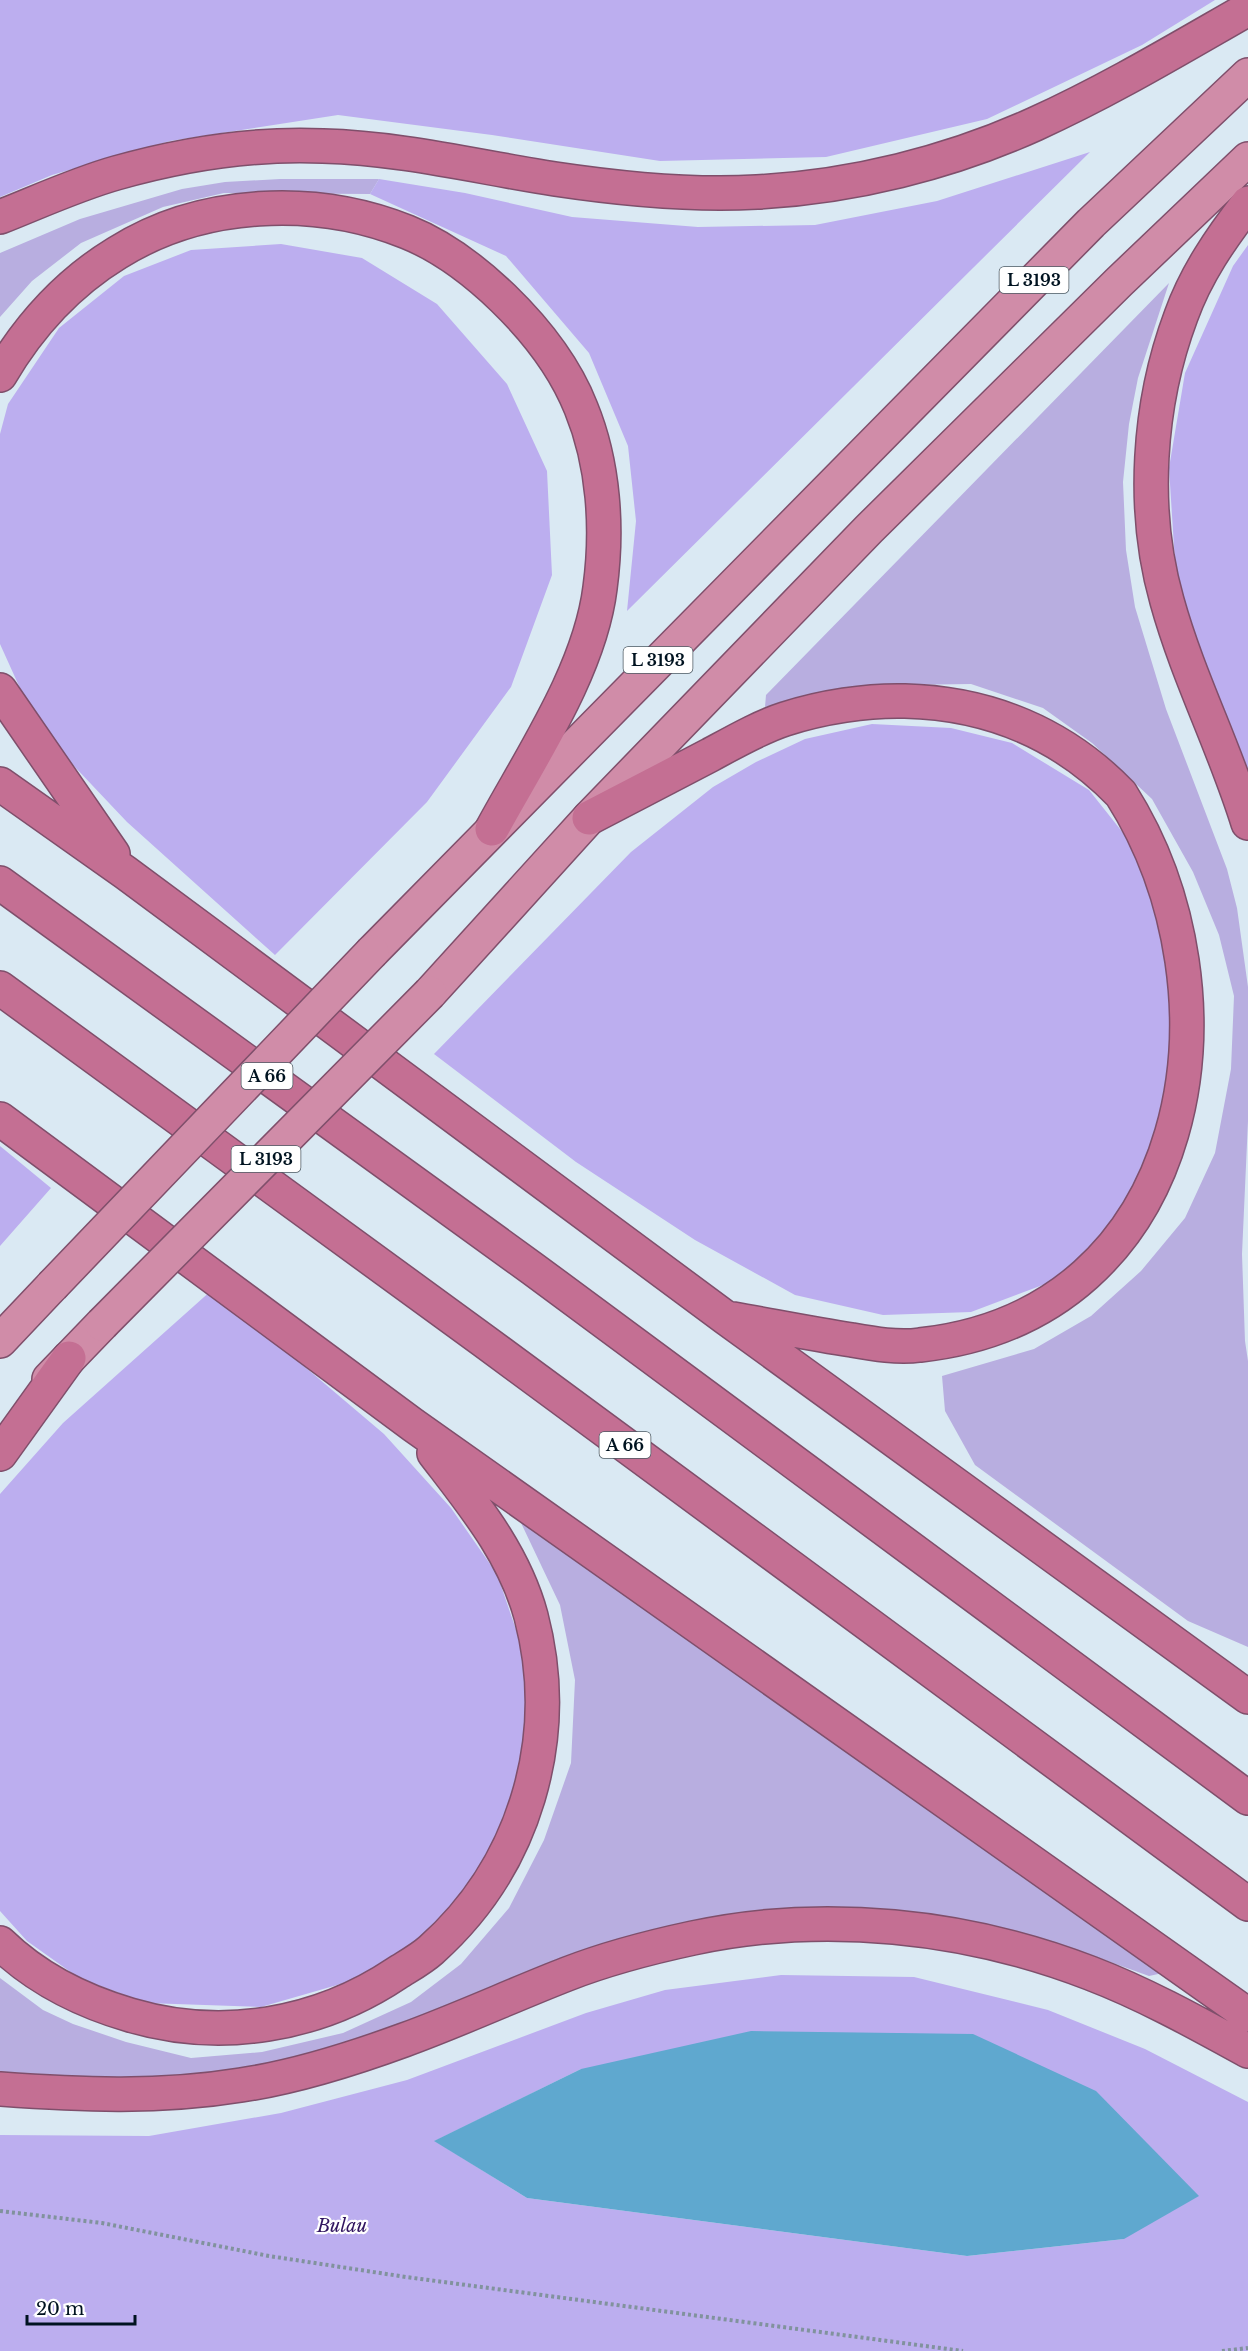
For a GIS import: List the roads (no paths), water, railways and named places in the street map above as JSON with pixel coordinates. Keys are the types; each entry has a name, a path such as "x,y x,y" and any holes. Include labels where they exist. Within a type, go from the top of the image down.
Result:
{"highway":[{"path":"0,217 113,173 226,149 267,147 323,146 390,152 555,179 660,192 756,192 833,184 876,176 928,162 977,147 1034,124 1090,97 1248,9"},
{"name":"L 3193","path":"0,1341 492,829 1091,223 1248,75"},
{"name":"L 3193","path":"0,1429 430,993 589,818 868,529 1119,282 1248,159"},
{"path":"1248,203 1218,242 1197,279 1181,315 1159,399 1152,454 1152,484 1153,528 1166,601 1192,679 1248,823"},
{"path":"0,375 14,352 43,314 75,283 118,252 165,228 211,216 265,207 314,210 370,219 410,233 451,256 483,279 543,340 564,372 581,408 592,441 600,476 603,511 600,590 580,662 554,716 492,829"},
{"path":"0,690 126,873"},
{"path":"589,818 784,719 822,710 903,701 948,705 980,711 1015,721 1053,740 1108,781 1131,805 1161,840 1173,860 1200,920 1211,963"},
{"path":"0,784 126,873 726,1318 1248,1697"},
{"name":"A 66","path":"0,883 524,1262 1248,1798"},
{"name":"A 66","path":"0,988 465,1327 1248,1904"},
{"path":"726,1318 875,1344 915,1346 987,1332 1023,1319 1050,1305 1103,1271 1137,1236 1157,1211 1192,1145 1210,1084 1215,1038"},
{"path":"0,1119 413,1425 1248,2015"},
{"path":"0,1454 69,1358"},
{"path":"0,1943 36,1972 57,1985 109,2009 171,2025 231,2028 299,2018 333,2007 370,1991 429,1952 471,1908 502,1862 528,1805 542,1737 544,1706 542,1676 530,1614 506,1552 481,1514 413,1425"},
{"path":"0,2089 92,2095 152,2094 243,2085 285,2077 404,2040 570,1973 607,1961 695,1938 745,1929 792,1925 887,1927 951,1935 1002,1946 1092,1973 1172,2009 1248,2051"}],"water":[{"path":"751,2031 973,2034 1096,2091 1199,2196 1124,2239 967,2256 527,2198 434,2141 581,2069"}],"park label":[{"name":"Bulau","path":"342,2226"}]}
